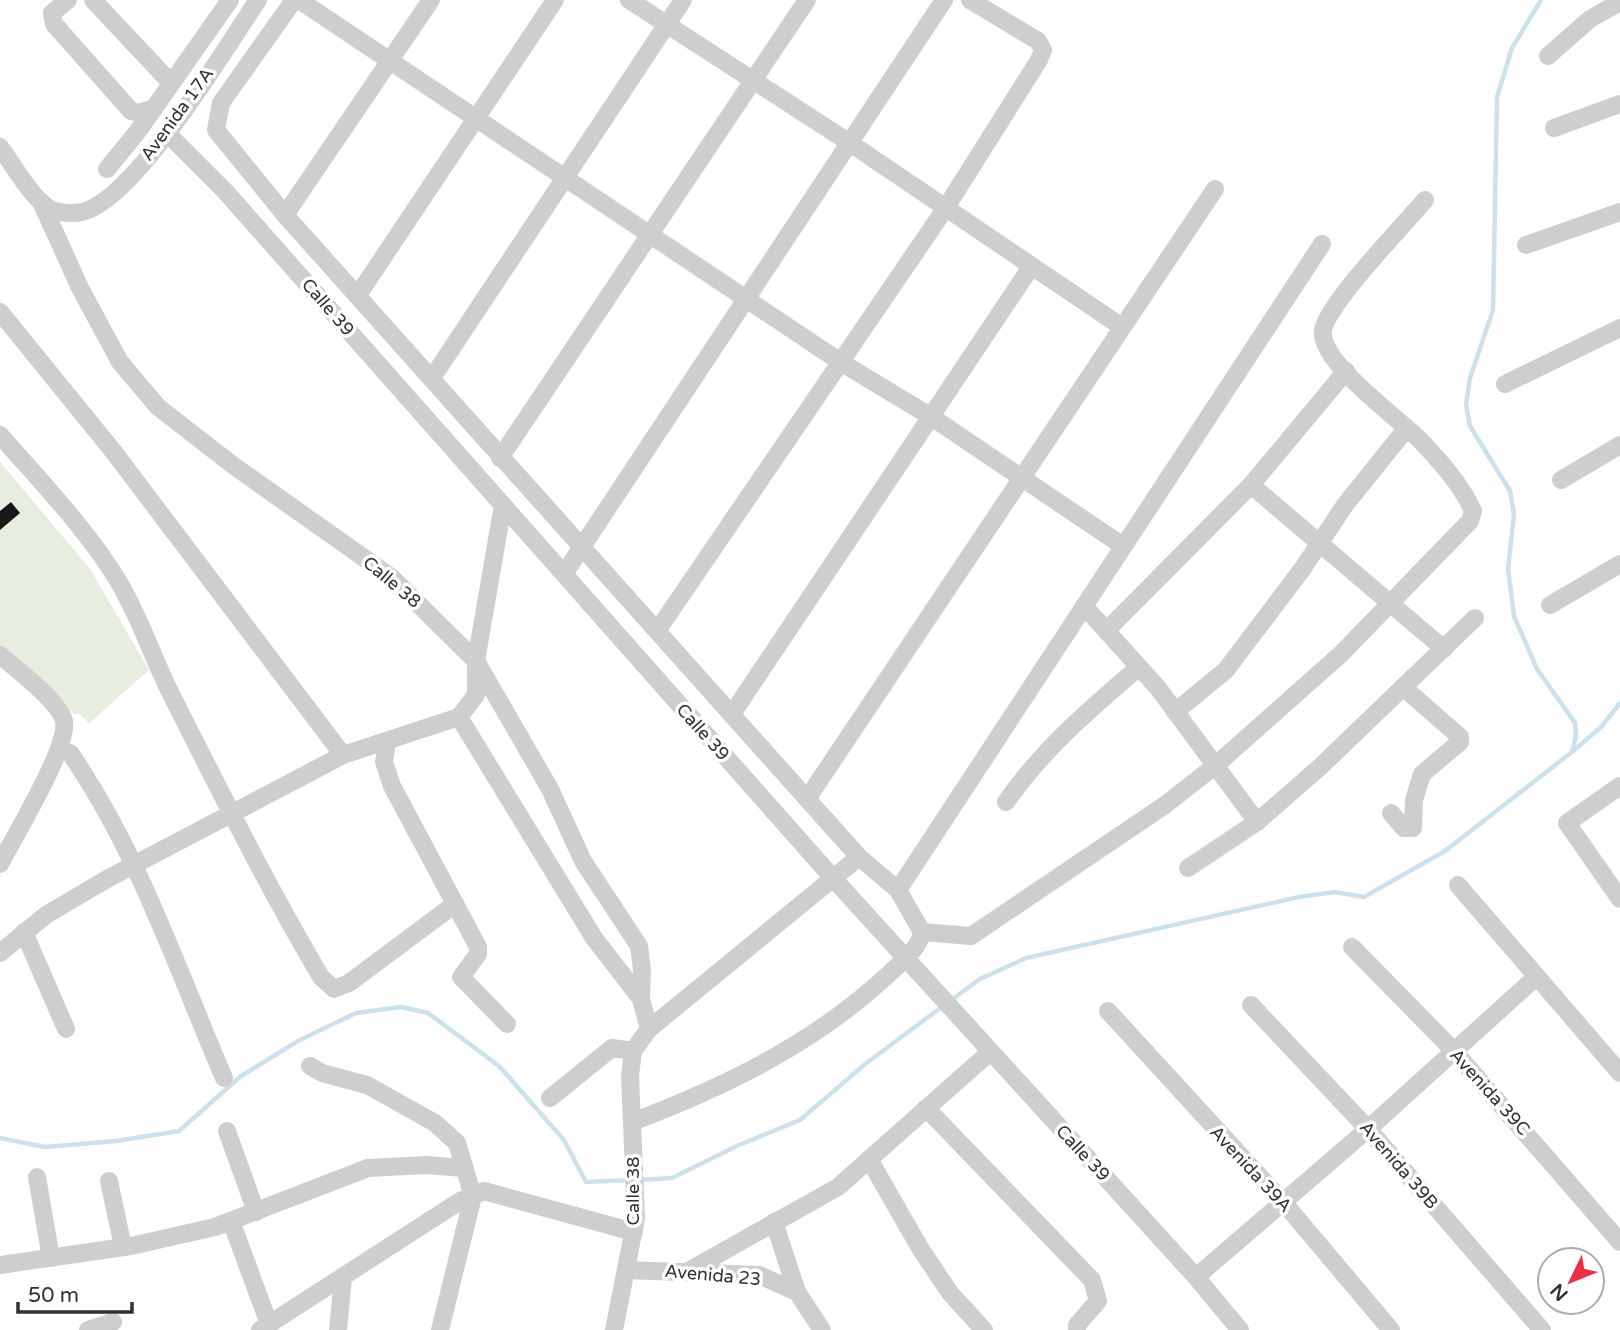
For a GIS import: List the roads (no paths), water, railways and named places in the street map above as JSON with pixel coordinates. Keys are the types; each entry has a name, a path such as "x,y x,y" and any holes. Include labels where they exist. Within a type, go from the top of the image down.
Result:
{"street":[{"path":"68,0 52,13 54,24 131,111 139,113 154,108"},
{"path":"93,0 171,83"},
{"path":"107,169 154,108 230,0"},
{"name":"Avenida 17A","path":"42,204 55,211 82,212 95,206 124,183 167,133 258,0"},
{"path":"632,1122 698,1097 772,1060 812,1036 867,994 906,958 921,939 922,932 898,890 859,857 500,458 285,215 216,130 221,103 297,0 652,233 842,363 930,416 1123,546"},
{"path":"285,215 431,0"},
{"path":"358,295 555,0"},
{"path":"629,0 849,143 1122,327"},
{"path":"432,378 683,0"},
{"path":"500,458 807,0"},
{"path":"564,574 944,0"},
{"path":"657,631 945,209 1042,50 1038,41 970,0"},
{"path":"1548,56 1590,19 1620,2"},
{"path":"1554,128 1620,105"},
{"name":"Calle 39","path":"167,133 224,190 832,877 1196,1277 1240,1330"},
{"name":"Calle 38","path":"0,147 42,204 80,288 120,362 158,407 234,466 391,577 476,661 550,789 583,860 639,946 642,970 640,999 649,1029"},
{"path":"807,799 1215,190"},
{"path":"922,932 971,936 1165,806 1216,765 1341,654 1389,602 1464,531 1473,516 1468,498 1432,453 1346,371 1326,348 1323,330 1334,308 1425,200"},
{"path":"1526,245 1620,212"},
{"path":"898,890 1322,244"},
{"path":"732,714 1031,267"},
{"path":"0,312 113,451 342,755"},
{"path":"1505,384 1620,328"},
{"path":"1107,630 1251,485 1346,371"},
{"path":"1175,712 1226,670 1345,505 1406,429"},
{"path":"0,435 90,540 116,577 140,618 167,686 279,906 321,977 334,989 349,983 455,904"},
{"path":"1561,480 1620,445"},
{"path":"1251,485 1444,649"},
{"path":"0,953 46,915 134,865 342,755 459,717 477,695 476,661 503,505"},
{"path":"1550,605 1620,564"},
{"path":"1084,606 1139,667 1257,822"},
{"path":"1188,868 1257,822 1320,767 1475,618"},
{"path":"0,655 51,702 64,720 62,744 0,864"},
{"path":"1006,802 1030,768 1074,722 1139,667"},
{"path":"1391,813 1404,828 1413,828 1414,800 1422,774 1460,742 1460,737 1403,687"},
{"path":"459,717 594,938 640,999"},
{"path":"387,742 384,762 392,786 478,947 478,954 461,977 507,1024"},
{"path":"70,753 87,777 134,865 224,1078"},
{"path":"1620,786 1567,823 1620,899"},
{"path":"551,1098 612,1048 634,1051 649,1029 859,857"},
{"path":"1458,885 1535,978 1620,1073"},
{"path":"24,932 66,1029"},
{"name":"Avenida 39C","path":"1352,947 1453,1051 1620,1242"},
{"path":"1196,1277 1368,1129 1535,978"},
{"name":"Avenida 39B","path":"1251,1005 1368,1129 1542,1330"},
{"name":"Avenida 39A","path":"1108,1011 1284,1203 1391,1330"},
{"name":"Calle 38","path":"614,1330 636,1218 630,1076 634,1051"},
{"path":"690,1270 838,1187 990,1052"},
{"path":"310,1066 322,1073 367,1085 435,1123 457,1143 473,1196 440,1330"},
{"path":"926,1108 1092,1280 1098,1301 1077,1330"},
{"path":"227,1131 256,1212"},
{"path":"869,1159 950,1293 984,1330"},
{"path":"0,1265 123,1247 230,1221 368,1168 426,1165 464,1168"},
{"path":"37,1177 51,1258"},
{"path":"109,1181 123,1247"},
{"path":"230,1221 264,1327 460,1200 484,1191 634,1232"},
{"path":"774,1222 797,1292 822,1330"},
{"name":"Avenida 23","path":"626,1270 690,1270 759,1275 797,1292"},
{"path":"338,1330 343,1277"},
{"path":"88,1330 113,1322"}],"waterway":[{"path":"1541,0 1512,48 1497,97 1493,310 1470,378 1466,405 1470,426 1510,491 1514,514 1508,569 1514,616 1537,669 1575,723 1576,736 1572,752"},
{"path":"950,1001 980,979 1026,958 1299,897 1335,892 1364,897 1445,851 1572,752 1601,727 1620,703"},
{"path":"640,1180 672,1178 739,1145 800,1120 864,1065 943,1006"},
{"path":"0,1138 45,1147 116,1141 179,1131 241,1076 298,1041 356,1013 401,1007 428,1013 499,1066 564,1140 586,1182 631,1180"}]}
